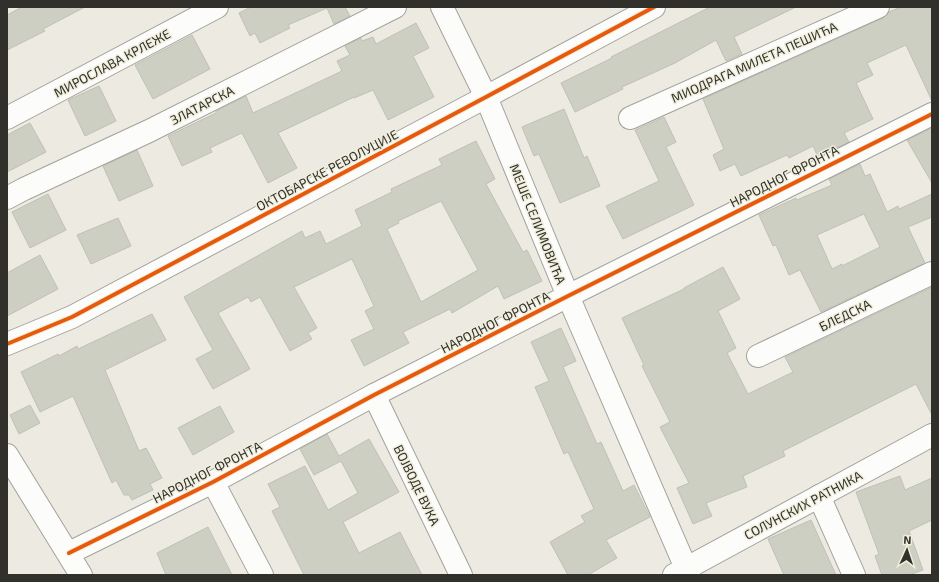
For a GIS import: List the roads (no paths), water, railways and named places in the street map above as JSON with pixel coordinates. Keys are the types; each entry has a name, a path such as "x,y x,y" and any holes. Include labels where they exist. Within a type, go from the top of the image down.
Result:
{"street":[{"name":"МИРОСЛАВА КРЛЕЖЕ","path":"7,118 218,7"},
{"name":"ЗЛАТАРСКА","path":"7,198 149,132 395,7"},
{"name":"МЕШЕ СЕЛИМОВИЋА","path":"442,7 486,98 683,573"},
{"name":"ОКТОБАРСКЕ РЕВОЛУЦИЈЕ","path":"7,344 72,317 486,98 654,7"},
{"name":"МИОДРАГА МИЛЕТА ПЕШИЋА","path":"630,118 878,7"},
{"name":"НАРОДНОГ ФРОНТА","path":"69,553 213,482 374,395 568,296 932,114"},
{"name":"БЛЕДСКА","path":"758,356 932,273"},
{"name":"ВОЈВОДЕ ВУКА","path":"374,395 461,575"},
{"name":"СОЛУНСКИХ РАТНИКА","path":"683,573 819,496 932,435"},
{"path":"7,455 69,553 81,575"},
{"path":"213,482 262,575"},
{"path":"819,496 854,575"}]}
